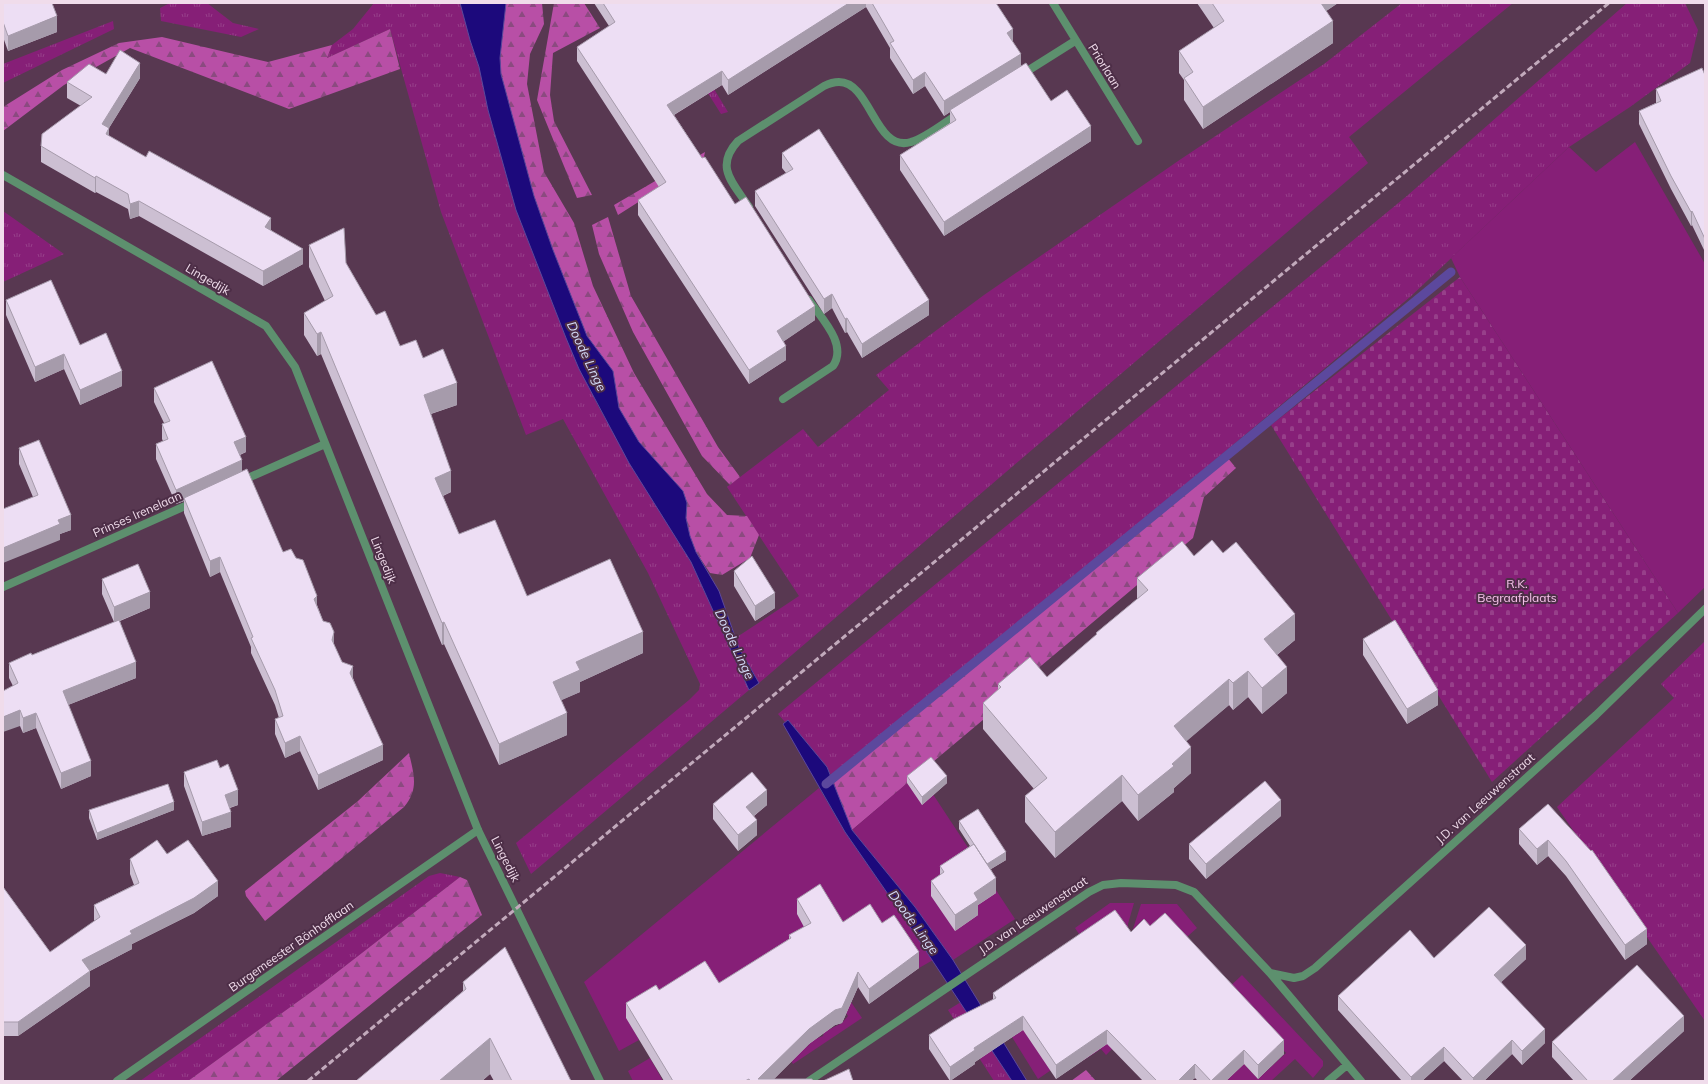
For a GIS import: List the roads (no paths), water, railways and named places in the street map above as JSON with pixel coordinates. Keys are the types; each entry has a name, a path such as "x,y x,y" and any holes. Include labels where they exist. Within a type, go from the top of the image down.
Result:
{"street":[{"name":"Priorlaan","path":"1053,3 1138,141"},
{"path":"1014,79 1075,41"},
{"path":"754,215 726,168 729,150 738,141 824,86 839,82 854,88 889,138 899,143 912,142 967,109"},
{"name":"Lingedijk","path":"3,175 266,326 295,367 478,830 600,1081"},
{"path":"783,399 833,366 838,354 838,346 835,340 805,294"},
{"path":"232,485 325,444"},
{"name":"Prinses Irenelaan","path":"3,587 203,498"},
{"name":"J.D. van Leeuwenstraat","path":"1270,973 1294,978 1304,976 1315,968 1596,715 1705,610"},
{"name":"Burgemeester Bönhofflaan","path":"117,1081 478,830"},
{"name":"J.D. van Leeuwenstraat","path":"809,1081 1089,892 1103,885 1121,883 1176,885 1194,892 1270,973 1361,1081"},
{"path":"1328,1081 1347,1065"}],"water":[{"name":"Doode Linge","path":"460,3 506,3 500,58 501,74 534,196 553,250 587,336 613,371 619,408 639,442 683,491 687,503 686,518 690,536 696,552 719,591 739,648 759,683 749,690 691,562 629,463 579,369 516,210 488,110 479,67"},
{"name":"Doode Linge","path":"788,720 827,767 852,830 915,907 953,960 1027,1081 1012,1081 899,910 845,832 783,724"}],"waterway":[{"path":"826,784 1451,272"}],"railway":[{"path":"308,1081 1609,3"}],"park label":[{"name":"R.K. Begraafplaats","path":"1517,590"}]}
